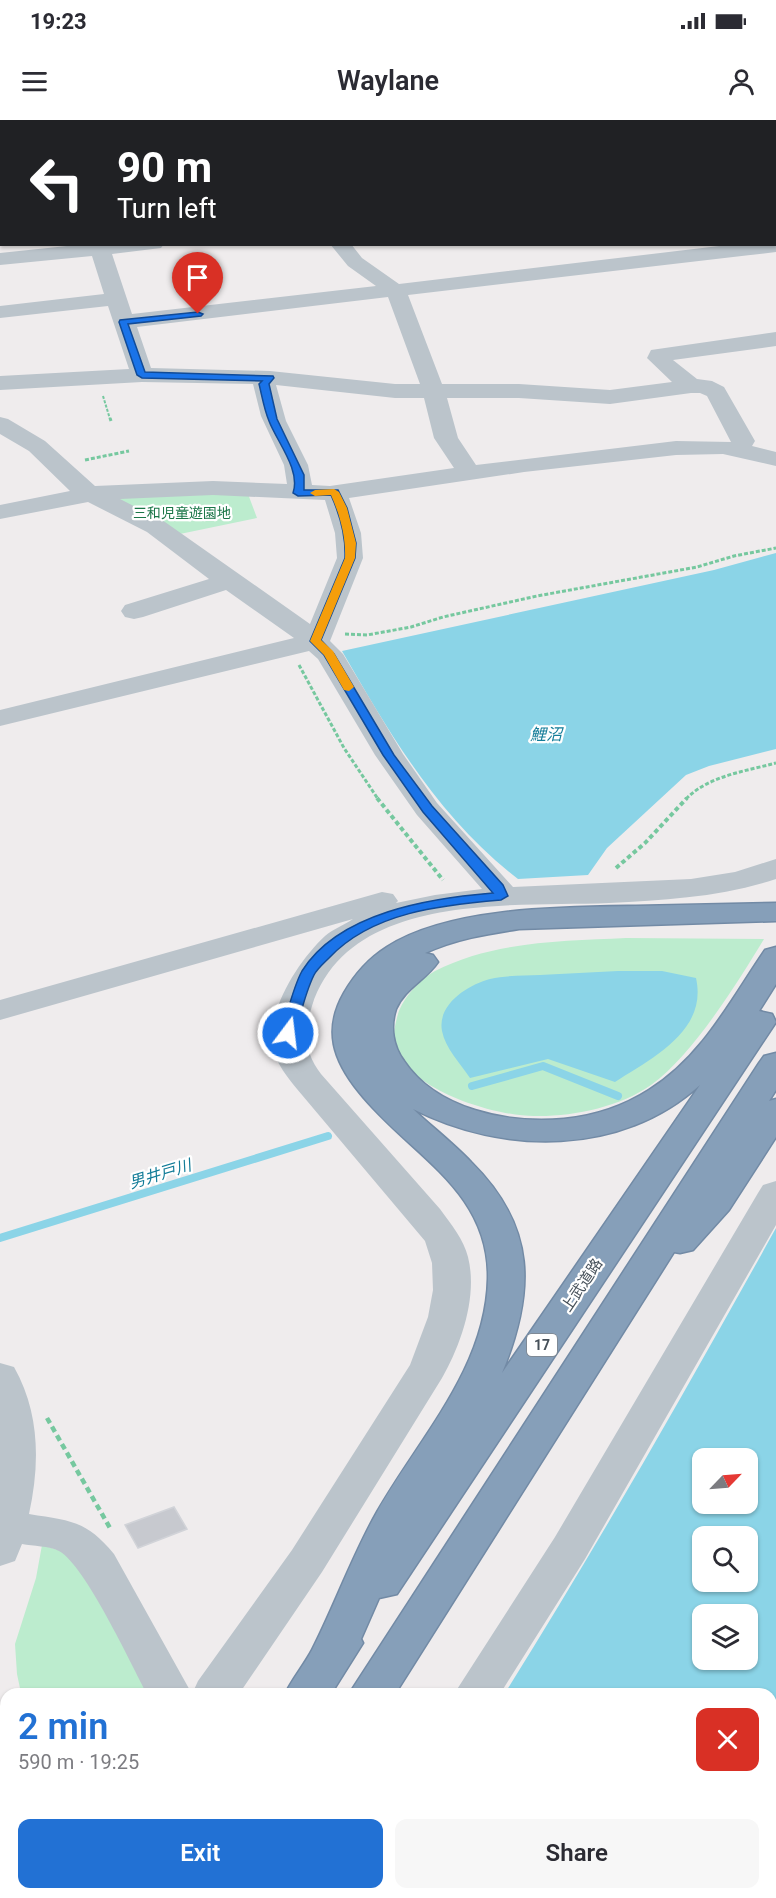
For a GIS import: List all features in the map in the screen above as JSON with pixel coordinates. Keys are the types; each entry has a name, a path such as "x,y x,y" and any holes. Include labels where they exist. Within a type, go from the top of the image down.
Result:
{"highway":[{"path":"329,1661 393,1519 471,1395 493,1346 503,1311 507,1279 505,1246 498,1222 487,1203 453,1162 387,1104 361,1071 352,1053 348,1033 349,1016 355,997 366,981 381,966 418,943 498,922 571,917 772,919"},
{"path":"772,919 519,934 465,944 439,953 420,963 389,990 376,1020 376,1036 380,1052 405,1086 421,1099 457,1116 513,1128 551,1131 586,1126 623,1116 663,1097 689,1074 714,1049 744,1010 776,957"},
{"name":"上武道路","path":"311,1688 776,996"},
{"path":"375,1688 776,1063"},
{"path":"623,1304 716,1202 776,1110"}],"street":[{"path":"0,259 50,250 100,250 136,246"},
{"path":"342,246 355,262 396,292 399,297 433,390 446,438 470,473"},
{"path":"100,250 142,375"},
{"path":"123,322 761,250"},
{"path":"0,312 117,299"},
{"path":"691,386 658,358 659,355 776,339"},
{"path":"0,383 142,375 270,378 395,391 536,392 610,397 691,386 709,387 716,392 743,441 739,449"},
{"path":"270,378 264,384 273,419 299,475 301,485 298,493"},
{"path":"0,424 27,439 90,494 156,526 229,581 317,636 388,755 427,809 493,885"},
{"path":"0,512 90,494 213,488 298,493 334,492 647,450 711,447 739,449 776,459"},
{"path":"0,718 286,649 317,636 350,558 351,543 342,508 334,492"},
{"path":"134,611 229,581"},
{"path":"0,1010 446,883 582,894 680,890 737,881 776,868"},
{"path":"218,1688 307,1561 428,1368 442,1334 453,1280 451,1262 443,1241 427,1218 312,1085 294,1058 288,1033 302,987 308,973 318,960 333,946 364,926 418,907 449,901 493,885"},
{"path":"480,1688 570,1548 776,1193"},
{"path":"0,1377 14,1413 18,1450 17,1472 4,1538 68,1536 84,1547 99,1566 167,1688"}],"path":[{"path":"58,465 129,451"},
{"path":"317,636 366,635 411,627 443,617 537,596 697,567 734,556 776,548"},
{"path":"286,649 294,656 344,748 388,814 446,883"},
{"path":"582,894 628,859 695,790 725,777 776,763"}],"green space":[{"name":"三和児童遊園地","path":"248,494 257,518 175,535 111,497"},
{"path":"626,938 764,939 728,996 698,1037 667,1072 639,1093 610,1105 564,1115 516,1115 495,1111 449,1095 428,1084 411,1070 399,1055 394,1034 400,1008 413,990 435,971 457,961 504,948 553,942"},
{"path":"42,1545 74,1555 148,1688 20,1688 15,1644 36,1578"}],"water":[{"name":"鯉沼","path":"776,553 776,749 709,766 686,775 607,848 588,875 518,879 489,855 440,802 418,774 342,651 714,570"},
{"path":"662,971 696,978 697,997 694,1013 674,1041 660,1053 615,1082 548,1059 470,1078 450,1050 444,1037 442,1021 449,1004 464,991 481,982 509,976"},
{"path":"776,1228 776,1688 508,1688 610,1520"}],"building":[{"path":"174,1507 187,1529 138,1548 125,1525"}],"waterway":[{"name":"男井戸川","path":"472,1086 543,1066 618,1096"},
{"name":"男井戸川","path":"0,1238 328,1136"}],"slow traffic":[{"path":"315,493 334,492 342,508 351,543 350,558 315,641 329,654 349,687"}],"route":[{"path":"198,314 123,322 142,375 270,378 264,384 273,419 299,475 301,485 298,493 334,492 342,508 351,543 350,558 315,641 329,654 388,755 427,809 498,888 501,896 449,901 418,907 364,926 349,935 333,946 308,973 288,1033"}]}
